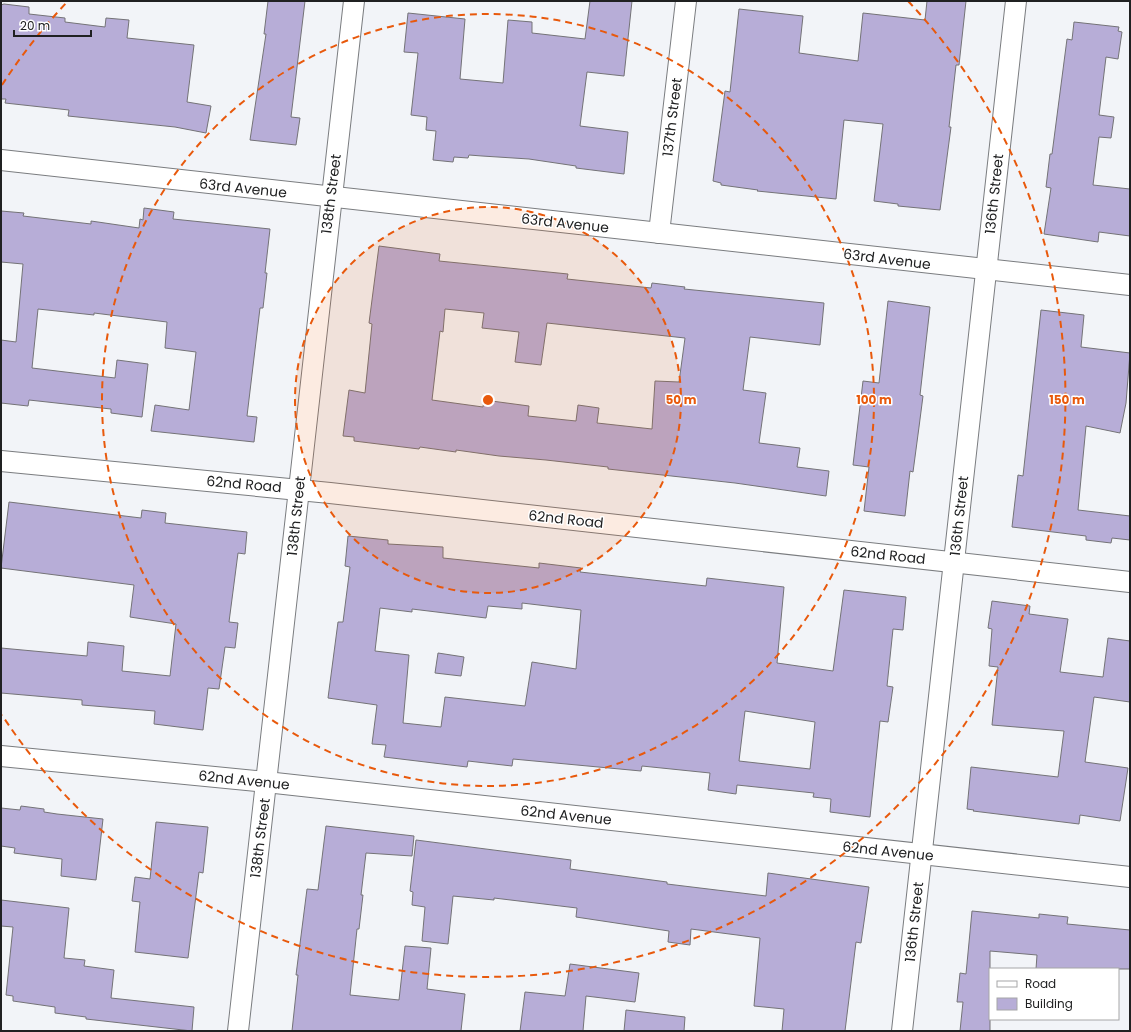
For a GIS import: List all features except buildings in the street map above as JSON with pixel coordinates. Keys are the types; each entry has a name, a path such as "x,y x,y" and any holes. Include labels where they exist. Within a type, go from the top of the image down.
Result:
{"street":[{"name":"138th Street","path":"238,1031 354,1"},
{"name":"137th Street","path":"659,232 686,1"},
{"name":"136th Street","path":"902,1031 1016,1"},
{"name":"63rd Avenue","path":"1,160 331,198 659,232 1130,285"},
{"name":"62nd Road","path":"1,461 298,489 1130,582"},
{"name":"62nd Avenue","path":"1,756 266,782 1130,877"}]}
